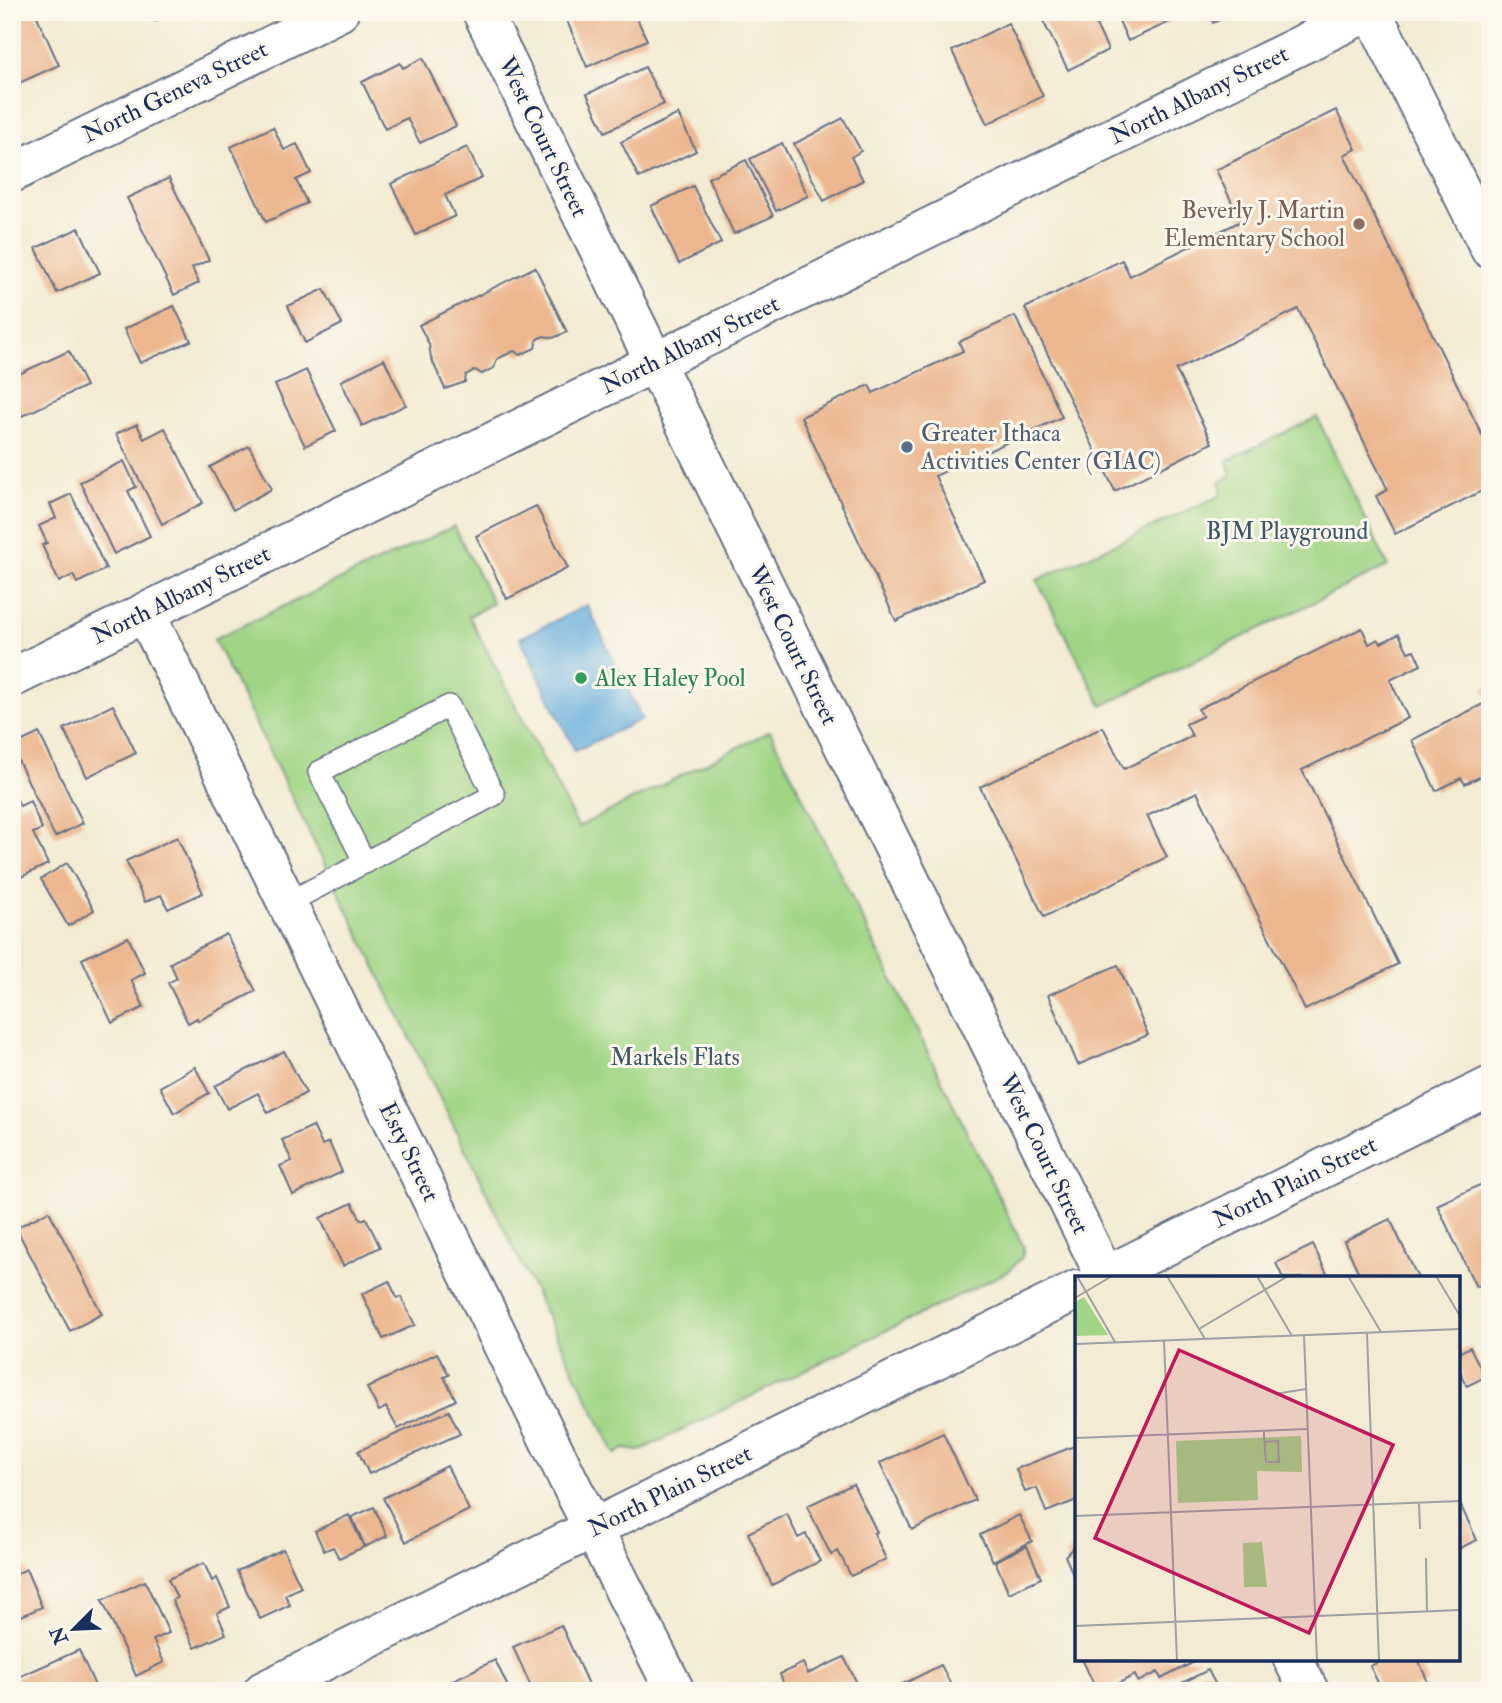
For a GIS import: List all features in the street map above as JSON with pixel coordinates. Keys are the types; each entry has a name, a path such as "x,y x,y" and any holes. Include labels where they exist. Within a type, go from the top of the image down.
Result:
{"street":[{"name":"North Geneva Street","path":"12,173 339,12"},
{"name":"West Court Street","path":"482,12 1095,1276"},
{"name":"North Albany Street","path":"12,678 1370,12"},
{"path":"1370,12 1490,249"},
{"name":"Esty Street","path":"145,612 569,1481 675,1691"},
{"name":"North Plain Street","path":"1105,1276 1490,1086"},
{"name":"North Plain Street","path":"263,1691 1075,1291"},
{"path":"1294,1661 1309,1691"}],"lane":[{"path":"287,903 365,863 494,795 449,706 318,772 365,863"}],"green space":[{"name":"BJM Playground","path":"1317,417 1388,566 1102,706 1037,580 1221,495 1220,482 1231,476 1228,460"},
{"name":"Markels Flats","path":"454,526 493,603 469,616 578,827 770,731 1024,1248 1022,1257 1009,1271 639,1451 624,1449 615,1454 214,639"}],"water":[{"name":"Alex Haley Pool","path":"587,605 642,719 575,751 520,638"}],"building":[{"path":"12,12 35,12 59,65 17,84 12,74"},
{"path":"153,12 175,12 156,21"},
{"path":"563,12 634,12 647,40 587,67"},
{"path":"1056,12 1090,12 1108,50 1068,70 1042,19"},
{"path":"1115,12 1168,12 1172,21 1128,41"},
{"path":"1208,12 1236,12 1213,23"},
{"path":"1008,23 1043,96 987,124 952,51"},
{"path":"423,58 456,126 420,143 407,118 385,129 362,82 400,63 403,68"},
{"path":"645,67 664,104 605,132 587,94"},
{"name":"Beverly J. Martin Elementary School","path":"1336,110 1356,149 1344,155 1485,441 1490,439 1490,487 1395,534 1376,496 1388,490 1298,309 1176,370 1212,443 1115,491 1025,308 1122,260 1130,276 1241,221 1216,170"},
{"path":"678,114 696,151 639,178 621,142"},
{"path":"843,118 861,151 851,157 863,180 824,201 794,144"},
{"path":"273,127 284,150 297,144 311,173 296,180 307,203 266,222 231,147"},
{"path":"782,143 808,196 776,211 750,159"},
{"path":"467,147 482,178 445,195 455,216 416,235 391,184"},
{"path":"746,160 773,216 734,234 708,178"},
{"path":"169,178 209,260 192,268 199,283 174,295 127,198"},
{"path":"693,186 721,243 679,264 651,206"},
{"path":"79,228 100,273 57,293 36,248"},
{"path":"535,267 567,332 553,338 544,336 537,339 535,348 520,355 514,351 497,359 494,368 482,374 475,370 466,375 465,382 445,389 431,358 429,344 419,325"},
{"path":"324,289 342,324 305,343 288,306"},
{"path":"174,306 191,341 140,363 124,329"},
{"name":"Greater Ithaca Activities Center (GIAC)","path":"1015,316 1062,417 935,476 984,580 896,621 801,417 869,385 873,393 963,351 959,342"},
{"path":"69,351 86,386 22,416 12,394 12,377"},
{"path":"384,359 406,405 362,426 341,381"},
{"path":"306,370 336,431 305,446 275,385"},
{"path":"137,424 144,439 165,428 203,503 162,524 116,434"},
{"path":"249,446 272,489 233,510 210,467"},
{"path":"124,461 136,487 128,491 150,536 114,554 80,482"},
{"path":"71,494 106,569 77,583 73,575 59,582 42,545 47,543 39,526 56,518 50,504"},
{"path":"536,506 568,568 507,599 476,536"},
{"path":"1362,628 1369,644 1378,639 1381,643 1399,634 1408,652 1414,650 1421,665 1390,680 1408,718 1302,770 1398,964 1305,1010 1197,792 1147,816 1167,857 1044,917 980,787 1103,727 1124,769 1192,736 1186,724 1203,716 1198,709"},
{"path":"1490,686 1490,772 1465,784 1461,778 1436,791 1412,740 1489,701 1483,689"},
{"path":"113,705 136,753 87,777 64,729"},
{"path":"39,733 83,823 55,837 12,748"},
{"path":"12,790 20,806 30,801 42,829 33,833 48,864 17,879 12,869"},
{"path":"177,837 203,893 168,909 161,895 145,902 126,861"},
{"path":"67,863 94,910 68,926 41,879"},
{"path":"226,934 256,991 198,1021 197,1018 188,1023 168,983 177,978 170,963"},
{"path":"128,937 145,973 131,980 144,1007 112,1023 82,959"},
{"path":"1118,965 1148,1035 1078,1065 1048,995"},
{"path":"284,1051 306,1093 268,1113 258,1093 227,1109 215,1086"},
{"path":"195,1067 209,1093 174,1113 160,1087"},
{"path":"313,1126 322,1145 329,1142 342,1172 293,1195 280,1166 292,1161 282,1140"},
{"path":"1486,1182 1490,1191 1490,1281 1476,1287 1437,1205"},
{"path":"352,1203 361,1220 366,1218 380,1247 343,1266 320,1218"},
{"path":"49,1211 102,1314 70,1331 16,1228"},
{"path":"1390,1219 1417,1276 1360,1276 1344,1241"},
{"path":"1313,1245 1328,1276 1282,1276 1276,1263"},
{"path":"389,1281 397,1298 401,1297 415,1325 383,1339 362,1294"},
{"path":"1470,1347 1485,1377 1467,1386 1460,1371 1460,1352"},
{"path":"437,1353 449,1375 444,1377 456,1400 398,1429 386,1407 379,1411 367,1388"},
{"path":"449,1411 460,1434 369,1474 358,1451"},
{"path":"943,1433 975,1500 912,1530 880,1463"},
{"path":"1075,1446 1075,1501 1046,1512 1037,1488 1025,1492 1016,1469"},
{"path":"447,1466 469,1510 406,1542 383,1498"},
{"path":"853,1484 877,1532 874,1533 886,1559 851,1576 838,1551 831,1555 807,1506"},
{"path":"1460,1504 1477,1540 1460,1548"},
{"path":"374,1507 387,1536 365,1547 352,1517"},
{"path":"787,1514 798,1538 806,1534 820,1561 772,1585 748,1533"},
{"path":"349,1515 364,1547 339,1558 333,1547 324,1551 315,1531"},
{"path":"1019,1515 1032,1541 993,1561 980,1535"},
{"path":"1075,1545 1075,1578 1065,1556"},
{"path":"1027,1546 1041,1578 1009,1593 995,1561"},
{"path":"283,1549 301,1587 285,1595 290,1605 260,1619 237,1571"},
{"path":"204,1563 212,1581 217,1578 230,1607 217,1613 226,1634 195,1648 172,1600 177,1598 168,1579"},
{"path":"26,1569 42,1607 12,1620 12,1576"},
{"path":"145,1581 169,1633 153,1640 164,1662 136,1676 102,1600"},
{"path":"561,1625 591,1691 533,1691 513,1647"},
{"path":"79,1650 96,1688 90,1691 12,1691 12,1680"},
{"path":"844,1657 861,1691 773,1691 784,1685 780,1674 803,1663 808,1674"},
{"path":"495,1660 510,1691 456,1691 451,1681"},
{"path":"1083,1661 1196,1661 1161,1679 1158,1672 1138,1682 1135,1675 1103,1691 1097,1691"},
{"path":"1381,1661 1419,1661 1428,1682 1408,1691 1382,1691 1370,1666"},
{"path":"941,1665 954,1691 899,1691 897,1687"},
{"path":"1208,1670 1219,1691 1166,1691"}],"place":[{"name":"Beverly J. Martin Elementary School","path":"1359,224"},
{"name":"Greater Ithaca Activities Center (GIAC)","path":"907,447"},
{"name":"Alex Haley Pool","path":"581,678"}]}
